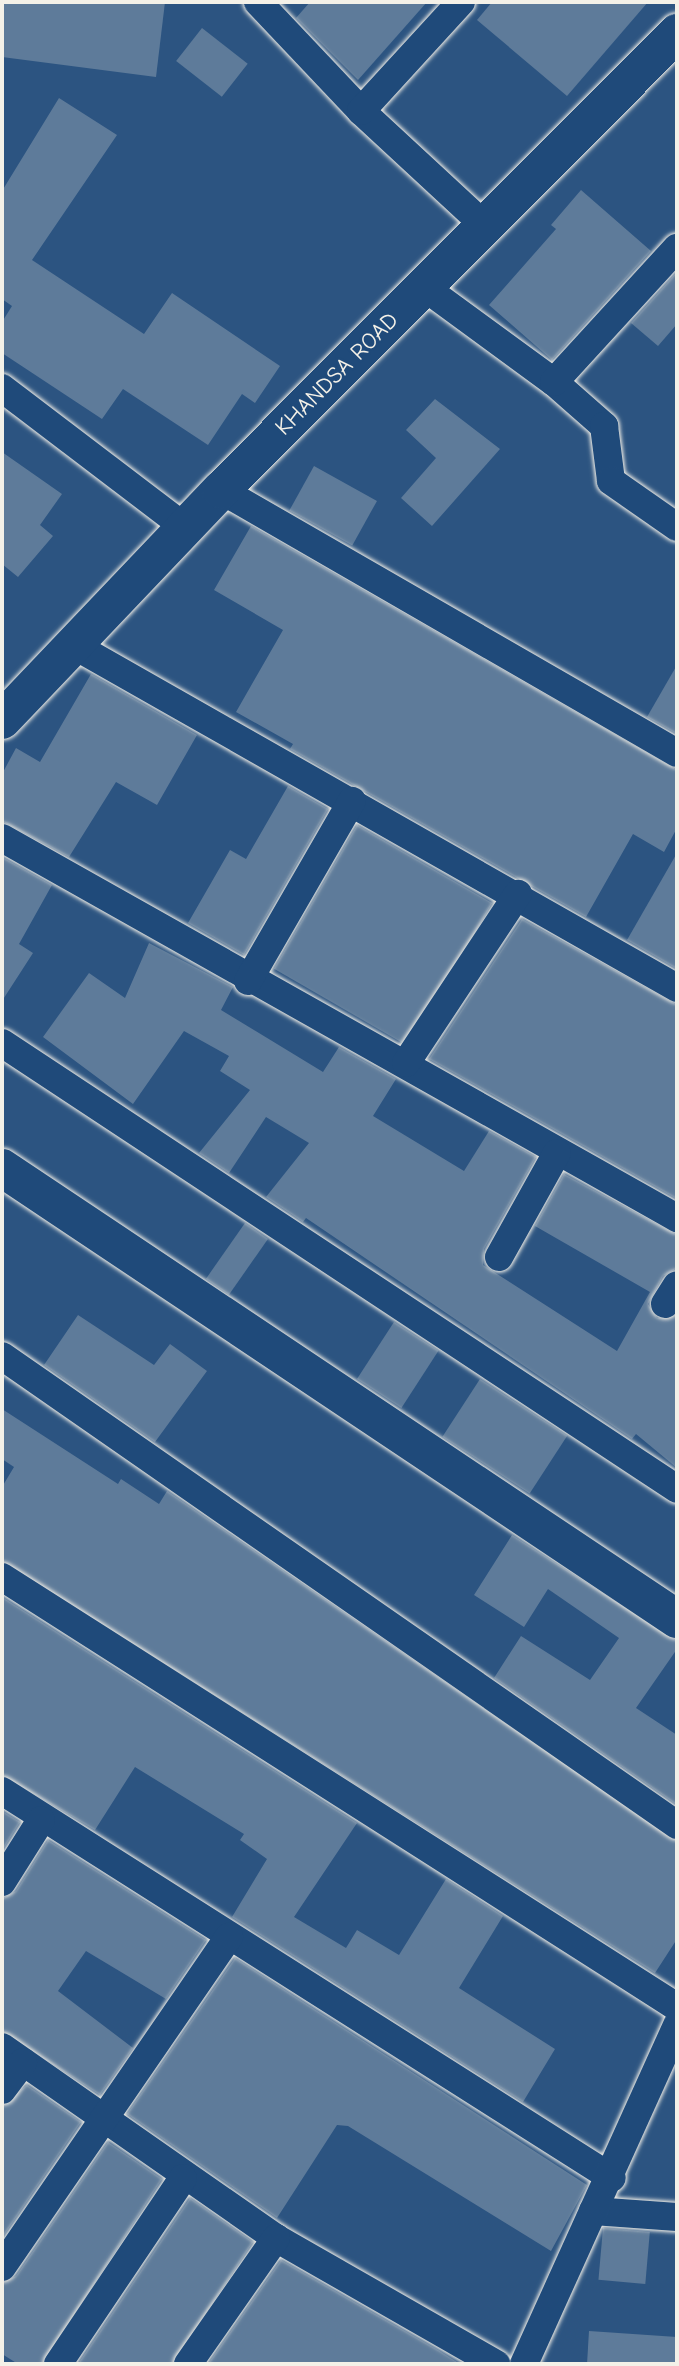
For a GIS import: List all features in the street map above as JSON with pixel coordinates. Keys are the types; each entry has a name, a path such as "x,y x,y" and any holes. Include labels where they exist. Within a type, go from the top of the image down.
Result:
{"street":[{"path":"258,2 361,111 483,224"},
{"path":"361,111 461,2"},
{"name":"KHANDSA ROAD","path":"2,720 77,647 221,490 424,287 483,224 677,33"},
{"path":"554,382 677,248"},
{"path":"424,287 554,382 604,426 611,481 677,527"},
{"path":"2,388 186,528"},
{"path":"221,490 677,753"},
{"path":"77,647 518,894 677,988"},
{"path":"248,981 352,801"},
{"path":"2,838 248,981 406,1063 557,1153 677,1218"},
{"path":"406,1063 518,894"},
{"path":"2,1043 677,1489"},
{"path":"499,1256 557,1153"},
{"path":"2,1168 677,1619"},
{"path":"2,1356 677,1825"},
{"path":"2,1577 677,2007"},
{"path":"2,1791 41,1820 612,2178"},
{"path":"2,1882 41,1820"},
{"path":"2,2267 229,1937"},
{"path":"524,2364 593,2211 612,2178 677,2025"},
{"path":"2,2090 12,2054 183,2178 448,2354 496,2364"},
{"path":"58,2364 183,2178"},
{"path":"593,2211 677,2217"},
{"path":"188,2364 276,2238"}],"building":[{"path":"2,2 165,2 156,77 2,57"},
{"path":"310,2 427,2 358,80 296,18"},
{"path":"492,2 648,2 567,96 477,20"},
{"path":"202,28 248,64 222,97 176,61"},
{"path":"59,98 117,135 32,260 144,334 172,293 280,366 255,403 242,394 208,445 123,389 102,419 2,353 2,322 12,306 2,299 2,191"},
{"path":"581,190 651,251 552,360 489,305 556,229 551,225"},
{"path":"676,273 677,324 658,346 631,323"},
{"path":"435,399 500,449 432,526 401,498 436,458 406,430"},
{"path":"2,452 62,494 40,525 53,536 18,577 2,564"},
{"path":"314,466 377,501 352,546 289,511"},
{"path":"251,526 677,770 677,828 664,852 633,834 586,917 290,749 293,744 236,712 283,630 214,590"},
{"path":"677,665 677,734 647,717"},
{"path":"91,674 197,735 157,805 116,782 69,857 2,821 2,774 16,748 40,762"},
{"path":"288,786 328,809 244,955 188,923 230,850 246,859"},
{"path":"357,825 492,903 409,1047 274,969"},
{"path":"677,853 677,969 627,940"},
{"path":"2,857 52,885 19,944 33,953 2,1001"},
{"path":"522,919 677,1005 677,1199 429,1059"},
{"path":"149,943 233,987 221,1010 323,1072 339,1047 396,1079 373,1116 464,1171 489,1131 536,1157 484,1249 483,1265 617,1351 650,1292 535,1226 564,1174 677,1235 677,1268 663,1276 648,1304 657,1318 677,1315 677,1468 636,1434 632,1439 306,1218 303,1222 266,1197 309,1143 266,1117 229,1173 199,1153 250,1090 220,1071 229,1056 184,1031 133,1104 43,1037 89,973 125,998"},
{"path":"245,1223 268,1239 229,1295 206,1279"},
{"path":"78,1315 154,1365 170,1344 207,1371 155,1442 44,1365"},
{"path":"394,1322 438,1351 401,1408 357,1379"},
{"path":"480,1379 567,1436 530,1494 442,1437"},
{"path":"2,1409 118,1484 121,1479 159,1504 167,1491 677,1841 677,1939 655,1973 2,1561 2,1487 14,1467 2,1459"},
{"path":"512,1535 677,1641 677,1649 636,1708 677,1735 677,1805 494,1678 521,1636 590,1680 619,1638 548,1589 524,1627 474,1595"},
{"path":"2,1597 357,1823 294,1917 346,1948 357,1930 399,1955 446,1879 503,1916 459,1988 555,2049 523,2102 232,1917 267,1859 240,1840 244,1834 135,1767 95,1830 2,1775"},
{"path":"2,1811 20,1822 2,1851"},
{"path":"48,1840 206,1940 166,1999 86,1951 58,1991 133,2048 100,2095 2,2031 2,1899 16,1891"},
{"path":"235,1958 587,2185 551,2251 348,2126 337,2125 277,2218 127,2114"},
{"path":"27,2085 81,2122 2,2238 2,2106"},
{"path":"108,2142 162,2179 42,2364 18,2364 2,2354 2,2283 16,2276"},
{"path":"190,2198 253,2242 172,2364 78,2364"},
{"path":"603,2228 650,2232 645,2284 598,2280"},
{"path":"281,2260 438,2350 460,2364 208,2364"},
{"path":"589,2331 677,2337 677,2364 587,2364"}]}
